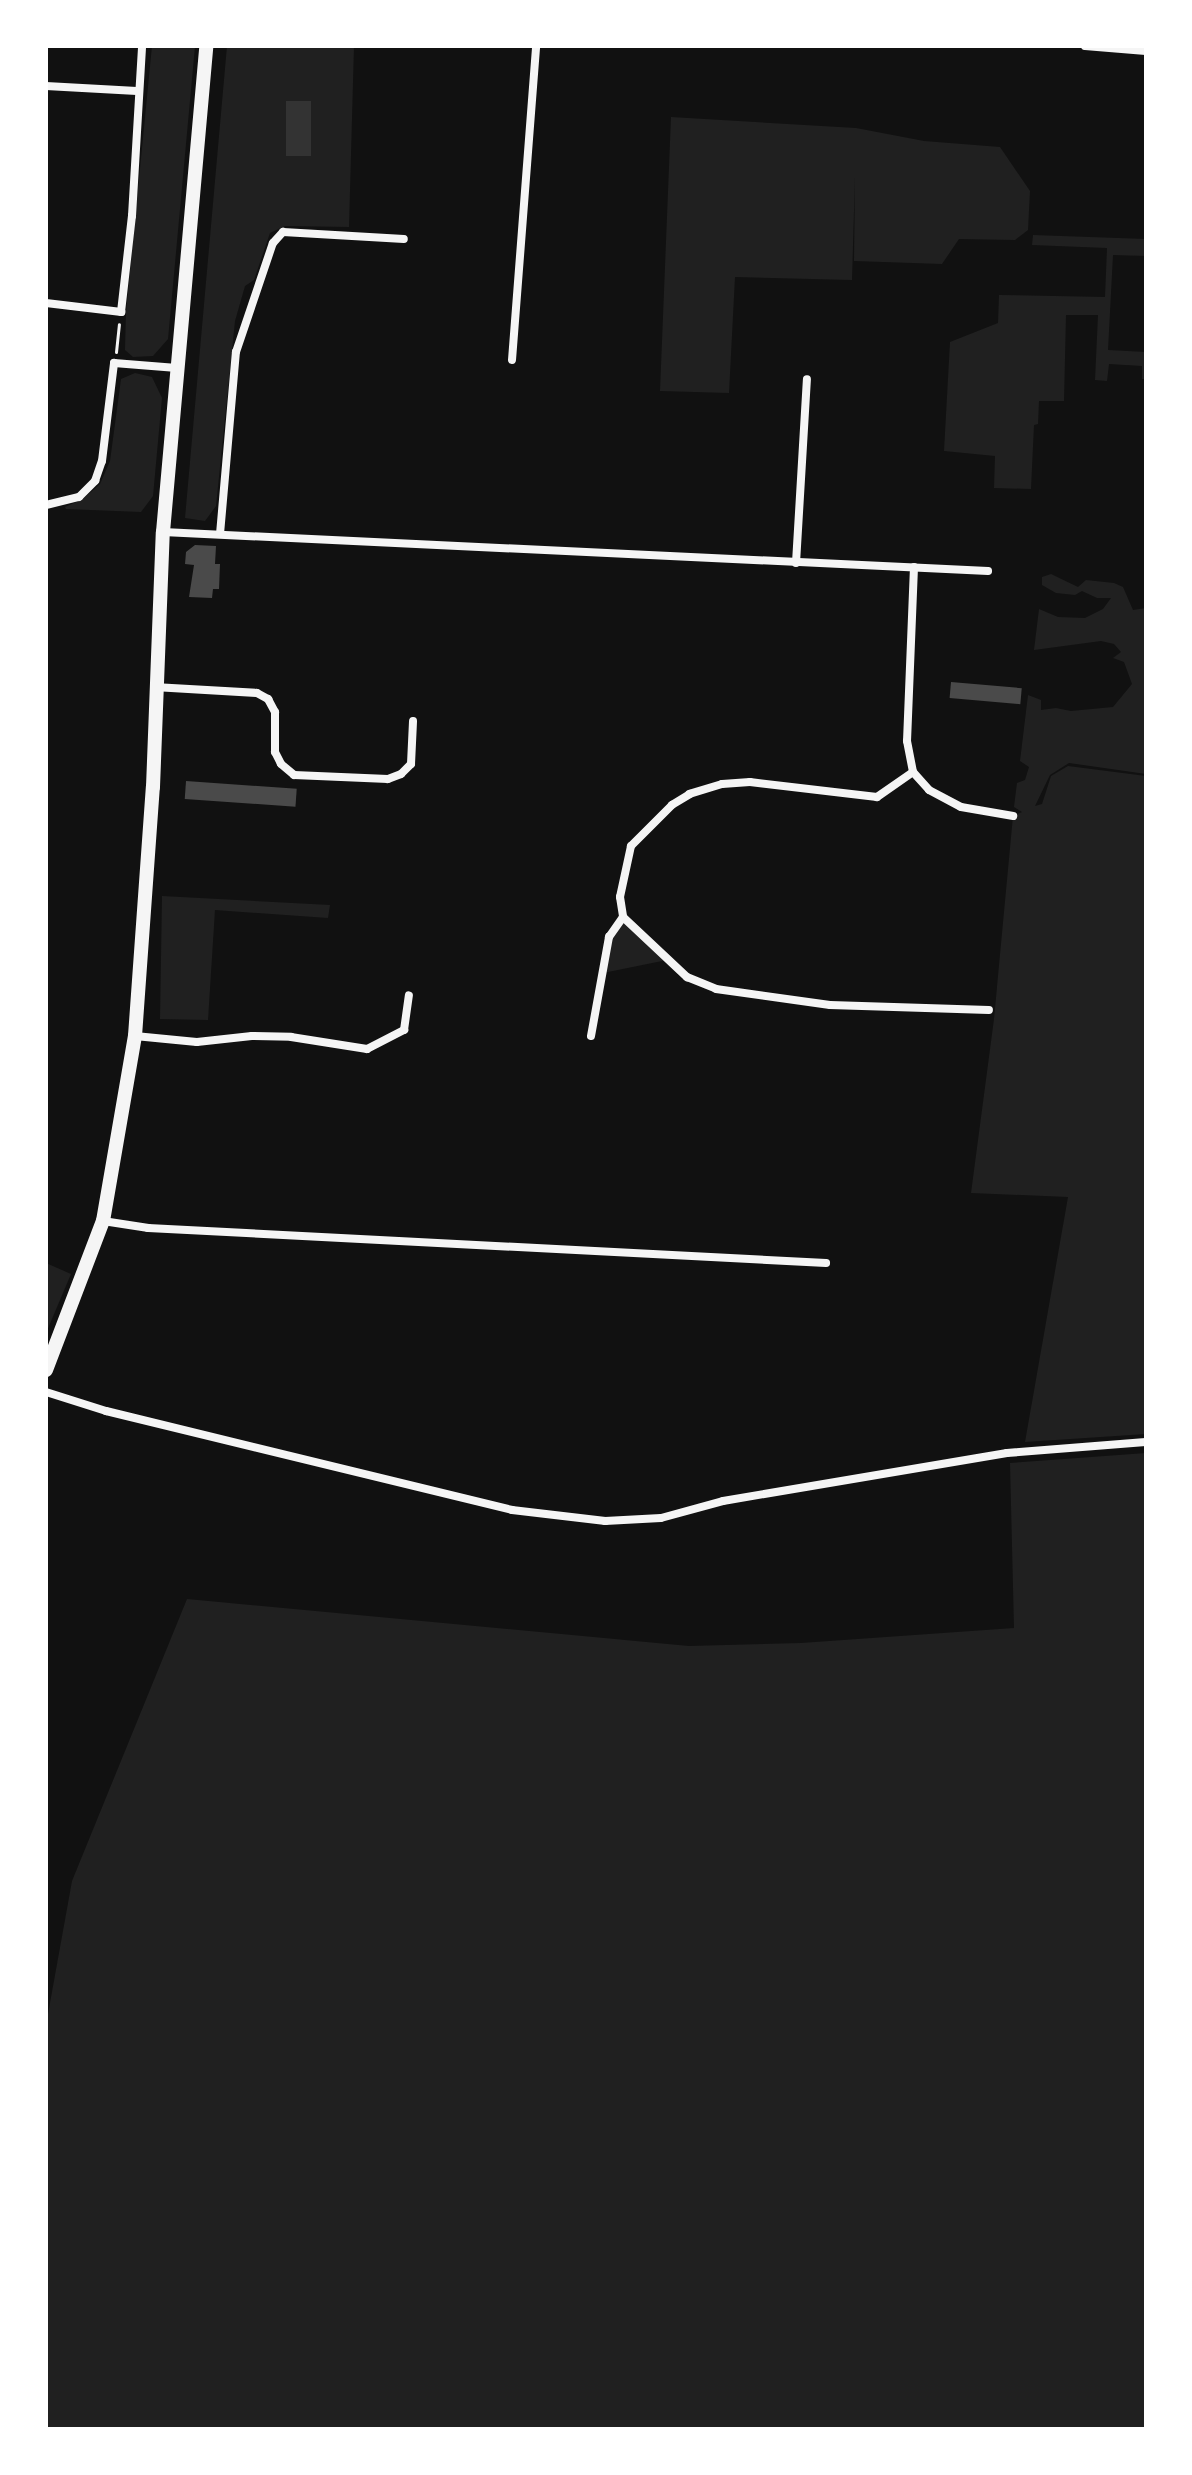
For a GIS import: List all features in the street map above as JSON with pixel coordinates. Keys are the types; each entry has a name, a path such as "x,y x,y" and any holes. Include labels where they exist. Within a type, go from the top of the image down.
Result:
{"main road":[{"path":"46,1370 103,1221 135,1036 153,787 154,687 163,532 206,46"}],"street":[{"path":"46,303 121,312 132,216 142,46"},
{"path":"512,360 536,46"},
{"path":"1085,46 1146,51"},
{"path":"46,86 137,91"},
{"path":"220,534 236,352 273,243 283,232 404,239"},
{"path":"46,505 79,497 95,481 102,461 114,363 177,368"},
{"path":"796,563 807,379"},
{"path":"163,532 988,571"},
{"path":"914,567 907,741 913,772 929,790 961,807 1013,816"},
{"path":"154,687 257,693 268,699 275,712 275,752 294,775 388,779 401,774 411,764 413,721"},
{"path":"913,772 877,797 750,782 722,784 690,794 672,805 631,846 620,897 623,917 687,977 716,989 830,1005 989,1010"},
{"path":"591,1036 609,937 623,917"},
{"path":"135,1036 197,1042 252,1036 291,1037 367,1049 404,1030 409,995"},
{"path":"103,1221 148,1228 826,1263"},
{"path":"46,1392 106,1411 512,1510 605,1521 661,1518 723,1501 1007,1453 1146,1442"}],"path":[{"path":"114,363 121,312"}],"shaded area":[{"path":"152,46 195,46 168,339 153,356 133,357 125,350 126,312"},
{"path":"227,46 354,46 349,227 285,226 270,233 254,280 245,286 235,321 216,506 205,521 185,518"},
{"path":"286,101 311,101 311,156 286,156"},
{"path":"671,117 856,128 924,141 1000,147 1030,191 1028,230 1015,240 959,239 942,264 854,261 855,177 852,280 735,277 729,393 660,391"},
{"path":"1033,235 1146,239 1146,256 1113,255 1108,350 1146,352 1146,379 1142,379 1142,366 1109,364 1107,381 1095,380 1098,315 1066,315 1064,401 1039,401 1038,424 1034,425 1031,489 994,488 995,456 944,451 950,342 998,323 999,295 1105,297 1107,248 1032,245"},
{"path":"135,373 152,377 162,398 153,496 141,512 66,509 100,484 110,461 121,379"},
{"path":"1051,574 1078,587 1086,580 1114,583 1123,587 1133,610 1146,608 1146,774 1069,763 1050,775 1035,806 1042,804 1051,776 1068,766 1146,776 1146,1434 1025,1442 1068,1197 971,1193 994,1019 1013,816 1022,812 1014,807 1017,783 1025,780 1029,767 1020,761 1028,695 1041,700 1041,710 1113,707 1132,684 1124,662 1113,658 1121,652 1114,644 1101,641 1034,650 1039,609 1058,617 1085,618 1103,609 1111,598 1097,598 1082,591 1075,595 1056,593 1042,585 1042,577"},
{"path":"162,896 330,905 328,918 215,910 208,1020 160,1019"},
{"path":"624,918 667,960 603,973 610,938"},
{"path":"46,1263 71,1274 46,1333"},
{"path":"1146,1453 1146,2429 46,2429 46,2025 72,1881 187,1599 689,1646 801,1643 1014,1628 1010,1463"}],"building":[{"path":"195,545 216,546 215,564 220,564 219,589 213,589 212,598 189,597 194,565 185,564 186,552"},
{"path":"951,682 1022,688 1020,704 950,698"},
{"path":"186,781 297,789 295,807 185,799"}]}
